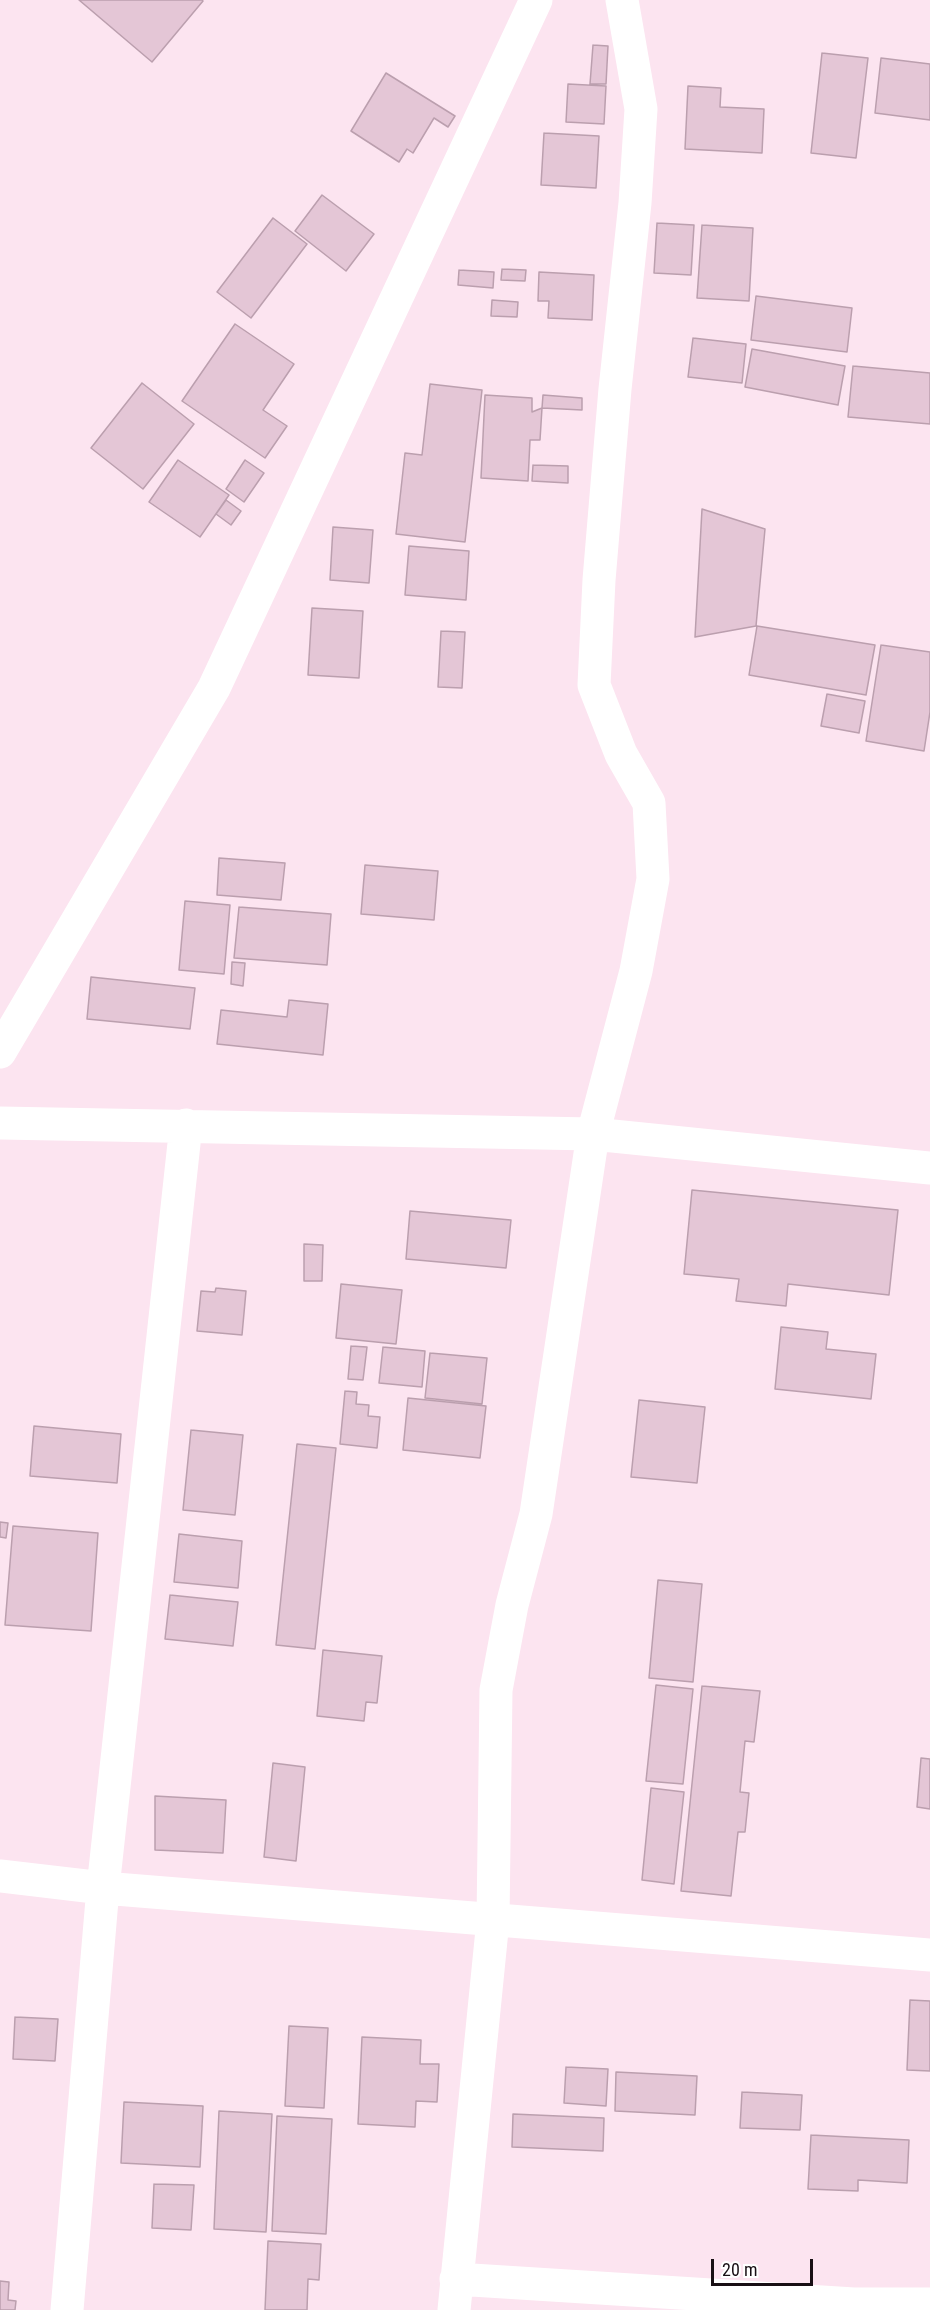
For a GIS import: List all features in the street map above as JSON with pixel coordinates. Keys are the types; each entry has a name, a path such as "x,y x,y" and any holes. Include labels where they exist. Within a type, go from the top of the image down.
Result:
{"street":[{"path":"0,1052 214,688 536,0"},
{"path":"622,0 642,109 601,556 594,685 621,754 649,803 653,879 636,971 593,1134 536,1514 512,1605 496,1690 493,1920 455,2294 930,2304"},
{"path":"0,1123 593,1134 930,1168"},
{"path":"68,2310 103,1888 186,1125"},
{"path":"0,1876 103,1888 930,1955"}],"building":[{"path":"79,0 202,0 203,1 152,62"},
{"path":"593,45 608,46 606,84 590,84"},
{"path":"822,53 868,58 856,158 811,153"},
{"path":"881,58 930,64 930,120 875,113"},
{"path":"386,73 455,116 448,127 434,118 413,153 407,149 399,162 351,131"},
{"path":"568,84 606,86 604,124 566,122"},
{"path":"688,86 721,88 720,107 764,109 762,153 685,149"},
{"path":"544,133 599,136 596,188 541,185"},
{"path":"322,195 374,234 346,271 295,231"},
{"path":"273,218 307,244 251,318 217,292"},
{"path":"657,223 694,225 691,275 654,273"},
{"path":"702,225 753,228 749,301 697,298"},
{"path":"502,269 526,270 525,281 501,280"},
{"path":"459,270 494,272 493,288 458,285"},
{"path":"539,272 594,275 592,320 548,318 549,301 538,301"},
{"path":"756,296 852,308 847,352 751,340"},
{"path":"492,300 518,302 517,317 491,316"},
{"path":"235,324 294,364 263,410 287,426 265,458 182,401"},
{"path":"693,338 746,344 742,383 688,377"},
{"path":"752,349 845,366 838,405 745,387"},
{"path":"853,366 930,373 930,424 848,417"},
{"path":"142,383 194,424 143,489 91,448"},
{"path":"430,384 482,390 465,542 396,534 405,453 422,455"},
{"path":"485,395 532,398 532,412 542,408 540,440 530,440 528,481 481,478"},
{"path":"543,395 582,398 582,410 542,408"},
{"path":"178,460 229,495 200,537 149,502"},
{"path":"245,460 264,473 244,502 226,489"},
{"path":"533,465 568,466 568,483 532,481"},
{"path":"226,500 241,511 231,525 216,514"},
{"path":"702,509 765,529 756,626 695,637"},
{"path":"333,527 373,530 369,583 330,580"},
{"path":"409,546 469,551 466,600 405,595"},
{"path":"312,608 363,611 359,678 308,675"},
{"path":"757,626 875,645 866,695 749,675"},
{"path":"441,631 465,632 462,688 438,687"},
{"path":"881,645 930,652 930,712 924,751 866,741"},
{"path":"827,694 865,701 859,733 821,726"},
{"path":"219,858 285,863 281,900 217,895"},
{"path":"365,865 438,871 434,920 361,914"},
{"path":"185,901 230,905 224,974 179,970"},
{"path":"239,907 331,914 327,965 234,958"},
{"path":"232,962 245,963 243,986 231,984"},
{"path":"91,977 195,988 190,1029 87,1019"},
{"path":"289,1000 328,1004 323,1055 217,1044 221,1010 287,1017"},
{"path":"692,1190 898,1210 889,1295 788,1284 786,1306 736,1301 739,1279 684,1274"},
{"path":"410,1211 511,1220 506,1268 406,1259"},
{"path":"304,1244 323,1245 322,1281 304,1281"},
{"path":"341,1284 402,1290 396,1344 336,1338"},
{"path":"216,1288 246,1291 242,1335 197,1331 201,1291 215,1292"},
{"path":"781,1327 828,1332 826,1349 876,1354 871,1399 775,1389"},
{"path":"351,1346 367,1347 363,1380 348,1379"},
{"path":"383,1347 425,1351 422,1387 379,1383"},
{"path":"430,1353 487,1358 482,1404 425,1398"},
{"path":"345,1391 357,1392 356,1404 369,1405 368,1416 380,1417 377,1448 340,1444"},
{"path":"408,1398 486,1406 480,1458 403,1450"},
{"path":"639,1400 705,1407 697,1483 631,1477"},
{"path":"34,1426 121,1434 117,1483 30,1476"},
{"path":"191,1430 243,1435 235,1515 183,1510"},
{"path":"297,1444 336,1448 315,1649 276,1645"},
{"path":"0,1522 8,1523 6,1538 0,1537"},
{"path":"13,1526 98,1533 91,1631 5,1625"},
{"path":"179,1534 242,1541 238,1588 174,1582"},
{"path":"658,1580 702,1584 693,1682 649,1678"},
{"path":"170,1595 238,1602 233,1646 165,1639"},
{"path":"323,1650 382,1656 377,1703 366,1702 364,1721 317,1716"},
{"path":"656,1685 693,1689 683,1784 646,1781"},
{"path":"702,1686 760,1691 754,1742 745,1741 740,1792 749,1793 745,1832 738,1832 731,1896 681,1891"},
{"path":"921,1758 930,1759 930,1809 917,1807"},
{"path":"273,1763 305,1767 296,1861 264,1857"},
{"path":"651,1788 684,1792 674,1884 642,1880"},
{"path":"155,1796 226,1800 223,1853 155,1850"},
{"path":"910,2000 930,2001 930,2071 907,2070"},
{"path":"15,2017 58,2019 55,2061 13,2059"},
{"path":"289,2026 328,2028 324,2108 285,2106"},
{"path":"362,2037 421,2040 420,2064 439,2064 437,2102 416,2101 415,2127 358,2124"},
{"path":"566,2067 608,2069 606,2106 564,2103"},
{"path":"616,2072 697,2076 695,2115 615,2111"},
{"path":"742,2092 802,2095 800,2130 740,2128"},
{"path":"124,2102 203,2106 200,2167 121,2163"},
{"path":"219,2111 272,2114 266,2232 214,2229"},
{"path":"513,2114 604,2118 603,2151 512,2147"},
{"path":"277,2116 332,2119 326,2234 272,2231"},
{"path":"811,2135 909,2140 907,2183 858,2180 858,2191 808,2189"},
{"path":"154,2184 194,2185 191,2230 152,2228"},
{"path":"268,2241 321,2244 319,2280 308,2279 307,2310 265,2310"},
{"path":"0,2281 9,2282 8,2300 16,2301 15,2310 0,2310"}]}
